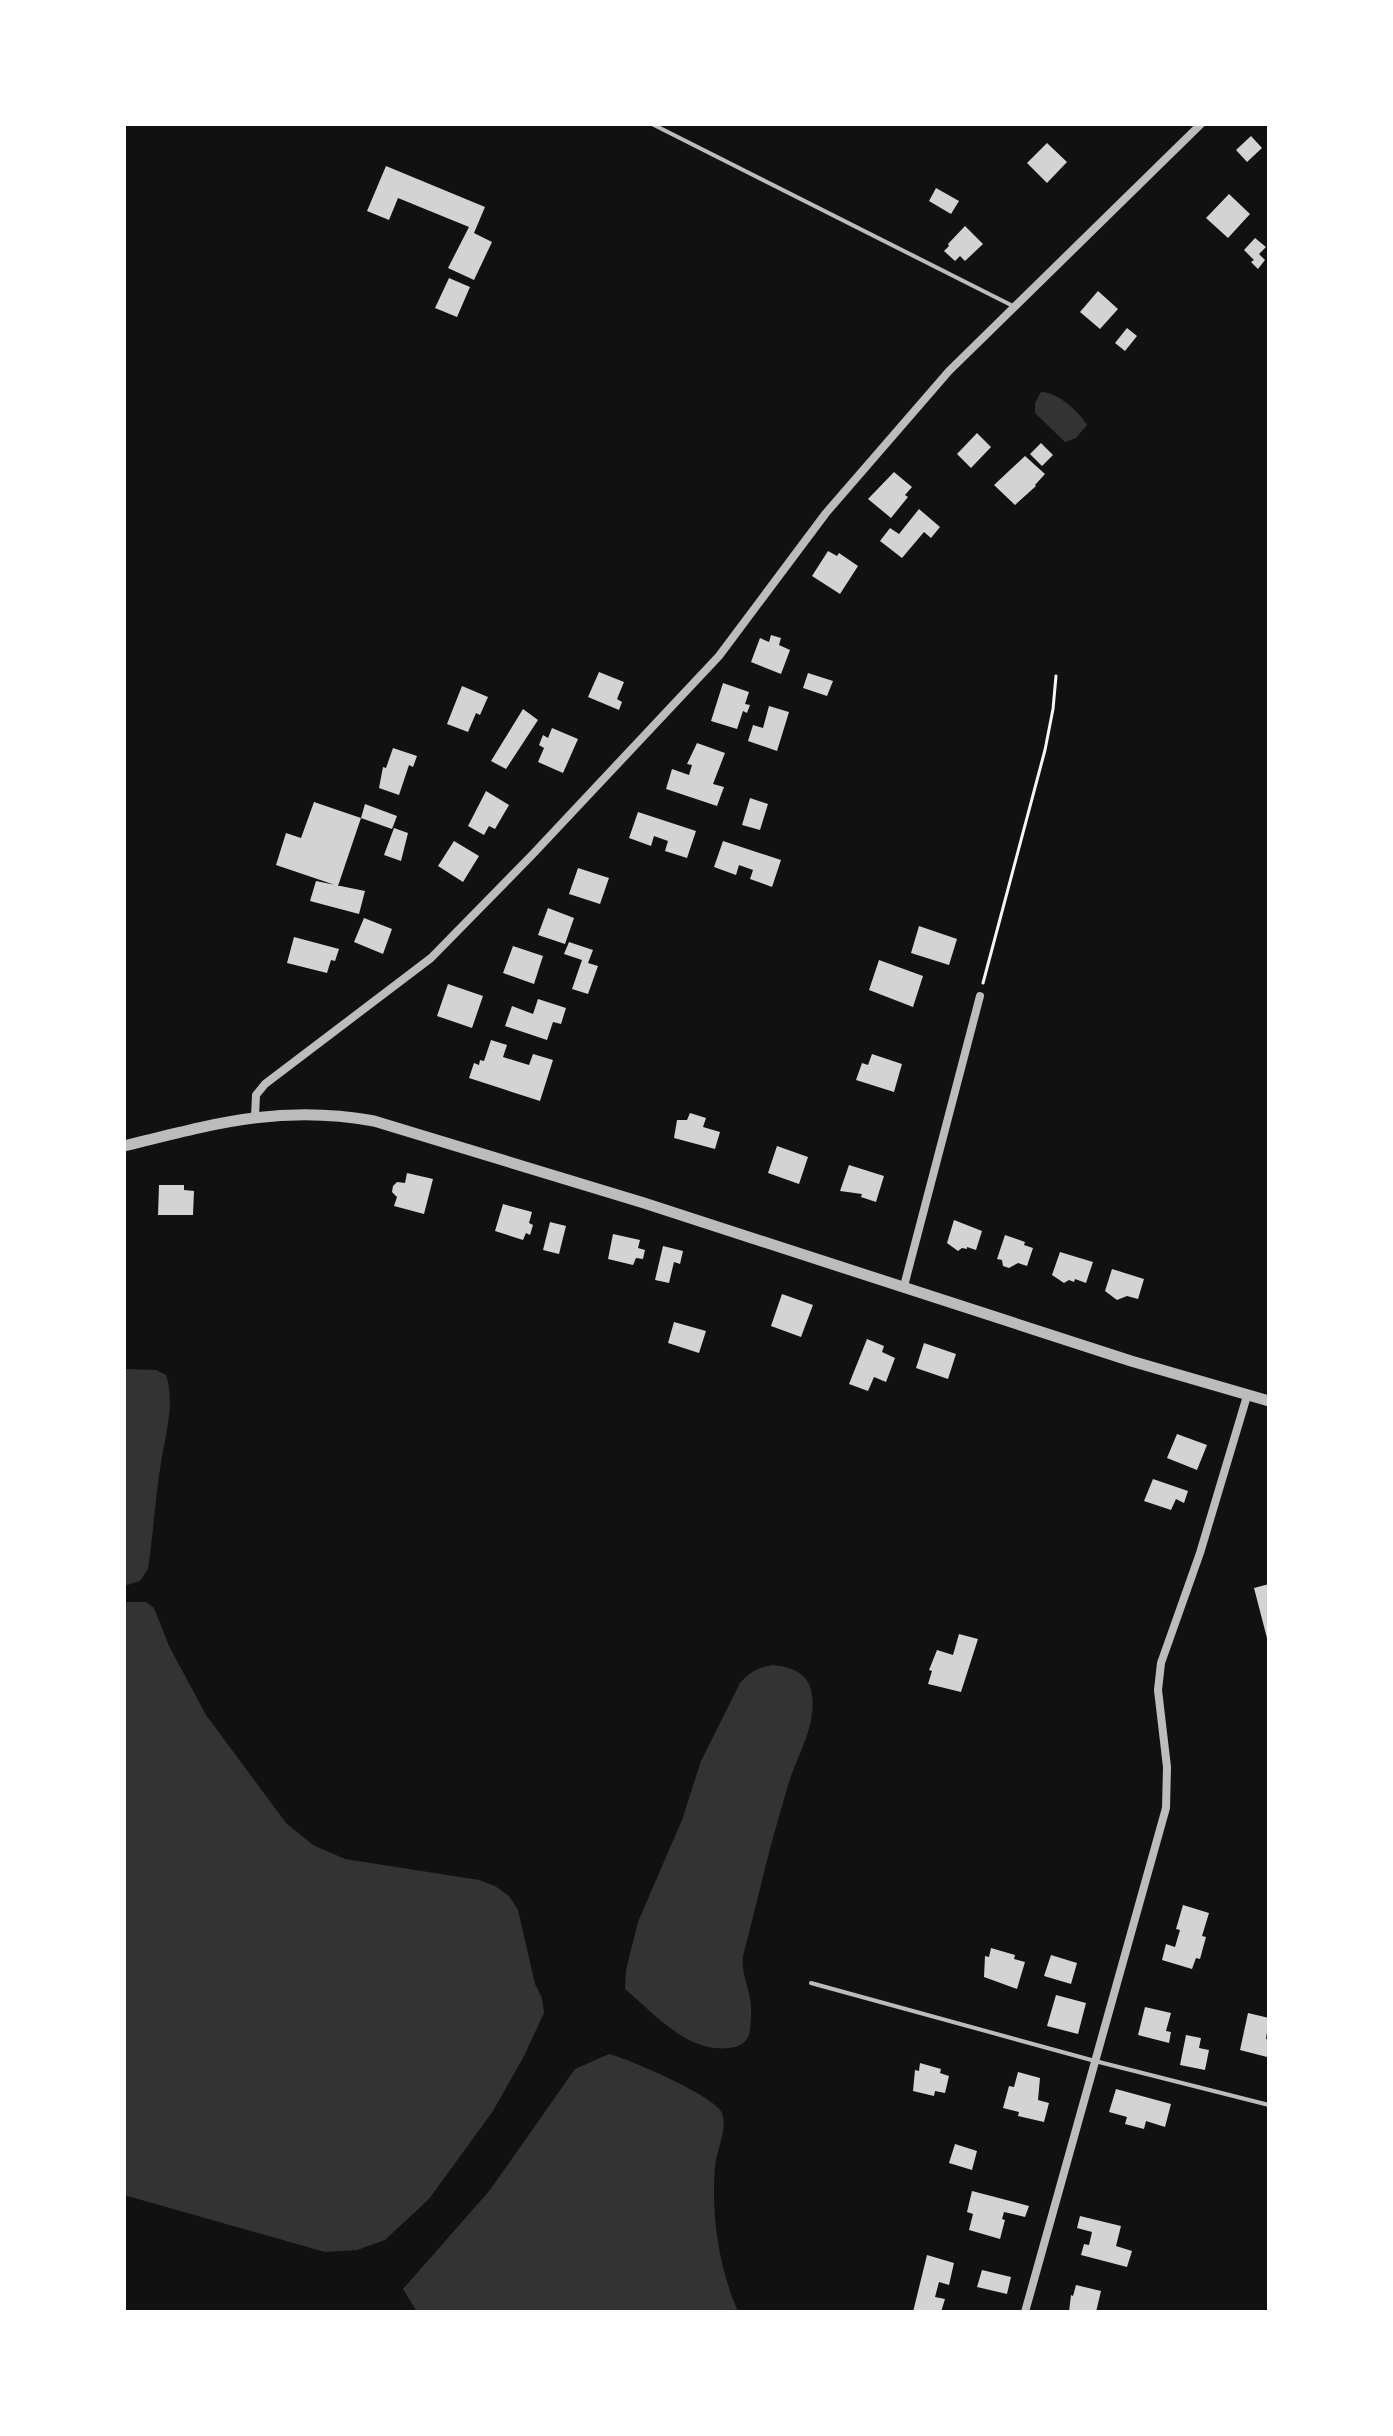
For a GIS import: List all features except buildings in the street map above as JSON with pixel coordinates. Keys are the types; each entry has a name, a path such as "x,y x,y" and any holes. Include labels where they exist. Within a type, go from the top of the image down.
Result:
{"street":[{"path":"255,1116 256,1095 265,1084 431,958 532,855 719,656 826,513 949,371 1201,124"},
{"path":"904,1286 980,996"},
{"path":"124,1146 255,1116 307,1113 374,1121 1269,1401"},
{"path":"1025,2312 1166,1808 1167,1767 1158,1690 1161,1663 1200,1553 1247,1396"}],"lane":[{"path":"652,124 1015,308"},
{"path":"811,1983 1269,2105"}],"path":[{"path":"980,996 1045,750 1056,676"}],"shaded area":[{"path":"1041,392 1073,408 1087,425 1076,438 1065,442 1035,413 1035,403"},
{"path":"124,1369 156,1370 166,1375 170,1398 148,1569 140,1581 124,1586"},
{"path":"124,1602 146,1602 154,1608 169,1646 206,1715 286,1823 313,1845 345,1859 479,1880 509,1896 518,1910 544,2013 493,2111 429,2199 385,2240 357,2250 325,2252 124,2195"},
{"path":"773,1665 791,1669 806,1679 811,1690 812,1713 778,1820 743,1956 751,2006 749,2034 744,2043 737,2046 714,2048 672,2030 625,1989 626,1970 638,1922 682,1820 701,1761 740,1683 755,1671"},
{"path":"609,2054 688,2088 722,2113 723,2133 714,2185 716,2222 721,2259 738,2312 417,2312 403,2289 490,2190 575,2069"}]}
